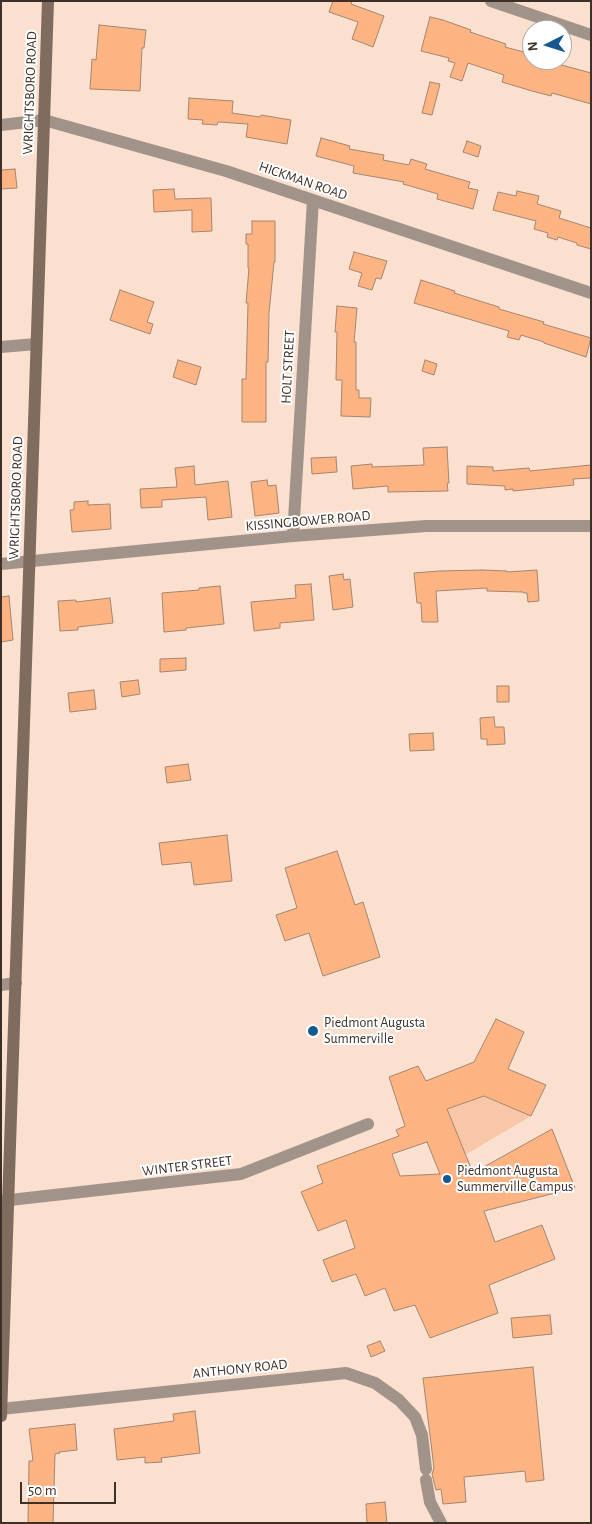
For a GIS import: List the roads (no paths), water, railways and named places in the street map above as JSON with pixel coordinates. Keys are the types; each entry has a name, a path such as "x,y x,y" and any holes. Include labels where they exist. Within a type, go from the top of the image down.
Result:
{"main road":[{"name":"WRIGHTSBORO ROAD","path":"1,1416 5,1200 16,983 48,1"}],"street":[{"path":"492,1 591,35"},
{"name":"HICKMAN ROAD","path":"1,125 44,120 226,171 591,293"},
{"name":"HOLT STREET","path":"293,536 313,200"},
{"path":"1,347 36,344"},
{"name":"KISSINGBOWER ROAD","path":"1,564 293,536 426,526 591,526"},
{"path":"1,985 16,983"},
{"name":"WINTER STREET","path":"5,1200 241,1174 368,1124"},
{"name":"ANTHONY ROAD","path":"1,1409 346,1373 375,1383 399,1400 415,1417 422,1435 430,1502 441,1523"}],"place":[{"name":"Piedmont Augusta Summerville","path":"313,1031"},
{"name":"Piedmont Augusta Summerville Campus","path":"447,1179"}]}
